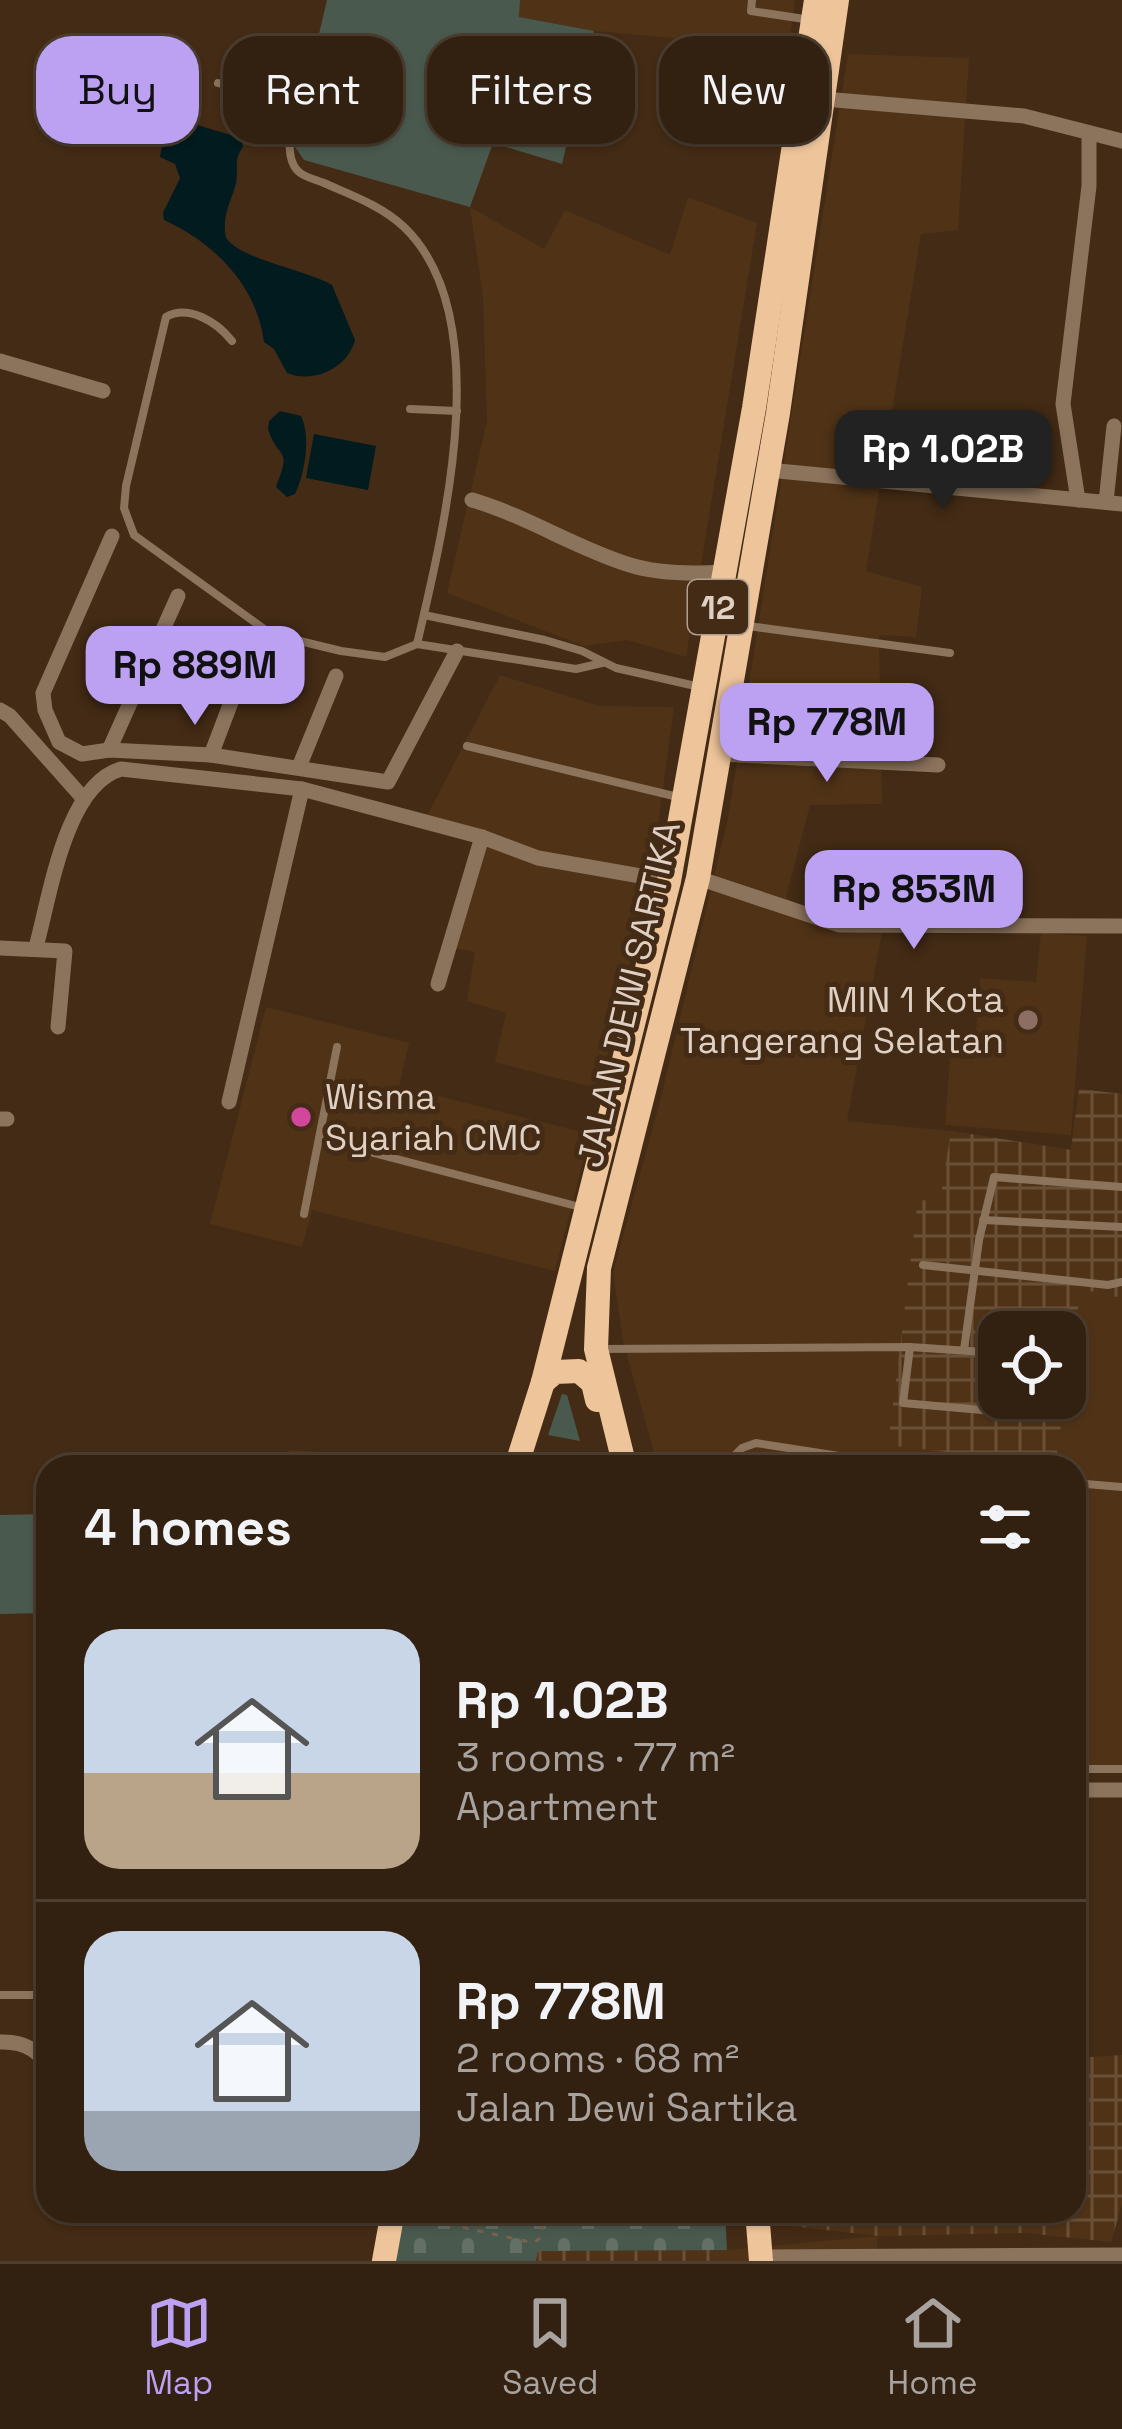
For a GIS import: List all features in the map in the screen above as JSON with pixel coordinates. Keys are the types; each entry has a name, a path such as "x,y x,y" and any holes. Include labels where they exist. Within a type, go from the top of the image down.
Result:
{"highway":[{"name":"JALAN DEWI SARTIKA","path":"829,61 837,0"},
{"name":"JALAN DEWI SARTIKA","path":"615,1433 596,1349 599,1268 699,868 768,470 766,410 814,10"},
{"name":"JALAN DEWI SARTIKA","path":"543,1382 669,881 724,572 766,410 816,144"},
{"path":"674,854 699,868"},
{"path":"543,1382 555,1372 585,1375 593,1383 598,1410 615,1433"},
{"name":"12","path":"529,1455 543,1382"},
{"name":"12","path":"615,1433 621,1455"},
{"path":"384,2261 391,2223"},
{"path":"758,2223 761,2259"}],"street":[{"path":"829,99 1024,116 1122,141"},
{"path":"1078,500 1063,404 1089,186 1089,133"},
{"path":"0,362 103,392"},
{"path":"768,470 1114,503 1114,427"},
{"path":"472,500 501,508 632,566 693,574 724,572"},
{"path":"112,536 43,693 59,742 82,754 109,750 211,754 388,782 457,650"},
{"path":"109,750 178,596"},
{"path":"211,754 254,642"},
{"path":"298,766 336,676"},
{"path":"0,710 83,798"},
{"path":"719,754 938,765"},
{"path":"36,947 72,818 83,798 108,772 121,769 302,789 482,837 538,858 669,881"},
{"path":"229,1102 302,789"},
{"path":"439,984 482,837"},
{"path":"699,868 819,922 857,927 1122,926"},
{"path":"0,948 36,947 67,954 58,1027"},
{"path":"1086,1790 1122,1790"},
{"path":"0,2042 15,2042 36,2053"},
{"path":"761,2259 1122,2255"}],"lane":[{"path":"752,0 751,11 814,10"},
{"path":"218,82 272,98 291,123 292,161 299,172 385,212 426,254 442,284 453,324 456,436 417,644"},
{"path":"232,341 221,327 187,313 176,311 166,317 126,486 128,525 134,535 272,634 341,652 385,657 417,644 576,669 602,663"},
{"path":"410,409 457,411"},
{"path":"424,615 545,640 581,650 602,663 704,688"},
{"path":"741,625 950,653"},
{"path":"467,746 683,798"},
{"path":"304,1214 337,1047"},
{"path":"320,1139 585,1208"},
{"path":"964,1350 991,1183 998,1176 1122,1187"},
{"path":"983,1220 1122,1227"},
{"path":"923,1265 1108,1285 1122,1282"},
{"path":"596,1349 910,1347 978,1351"},
{"path":"910,1347 903,1403 978,1410"},
{"path":"735,1455 756,1443 825,1455"},
{"path":"1086,1484 1121,1487 1122,1475"},
{"path":"1086,1769 1122,1769"},
{"path":"0,1995 36,1994"}],"path":[{"path":"448,2224 534,2243 542,2236 543,2223"}],"shaded area":[{"path":"520,0 795,0 790,36 659,37 519,17"},
{"path":"848,54 969,58 958,230 921,234 866,571 922,587 916,637 879,635 882,804 810,805 786,897 813,917 884,921 847,1121 1071,1150 1079,1089 1122,1094 1122,1772 1086,1772 1086,1455 655,1455 623,1341 613,1272 728,818"},
{"path":"688,197 757,223 686,657 627,640 584,646 447,593 487,421 483,297 470,207 544,249 565,210 670,255"},
{"path":"500,675 599,706 674,707 651,876 599,1089 495,1062 506,1013 467,1001 475,952 450,947 486,836 427,816"},
{"name":"MIN 1 Kota Tangerang Selatan","path":"1041,933 1087,936 1071,1135 945,1125 950,1058 974,1059 980,978 1036,982"},
{"path":"266,1007 409,1043 399,1086 590,1134 555,1271 312,1210 302,1247 210,1224"},
{"path":"1079,1089 1122,1094 1122,1298 1081,1289 1078,1311 978,1311 978,1419 1062,1419 1056,1455 972,1455 888,1445 918,1200 940,1201 951,1131 1071,1150"},
{"path":"289,1450 333,1453 333,1455 289,1455"},
{"path":"1122,2055 1122,2204 1111,2242 1026,2233 878,2236 791,2226 1086,2223 1086,2057"},
{"path":"878,2236 876,2261 536,2261 569,2251 727,2250"},
{"path":"727,2250 728,2261 536,2261 537,2251"}],"green space":[{"path":"327,0 520,0 519,17 594,31 593,36 427,36 427,144 493,144 470,207 304,160 293,144 403,144 403,36 318,36"},
{"path":"496,144 567,144 562,164"},
{"path":"562,1394 567,1395 580,1441 548,1435"},
{"path":"36,1514 36,1613 0,1614 0,1515"},
{"path":"401,2223 726,2223 727,2250 538,2251 536,2261 396,2261"}],"water":[{"path":"199,126 223,133 223,144 242,144 226,238 245,252 332,285 355,340 345,359 318,375 287,373 274,349 264,342 252,302 230,268 199,240 164,220 180,178 175,164 160,157 162,144 199,144"},
{"path":"280,411 301,416 306,434 302,476 295,494 287,497 276,487 284,459 268,429 269,421"},
{"path":"314,434 376,446 368,490 306,478"}],"place":[{"name":"MIN 1 Kota Tangerang Selatan","path":"1028,1020"},
{"name":"Wisma Syariah CMC","path":"301,1117"}]}
